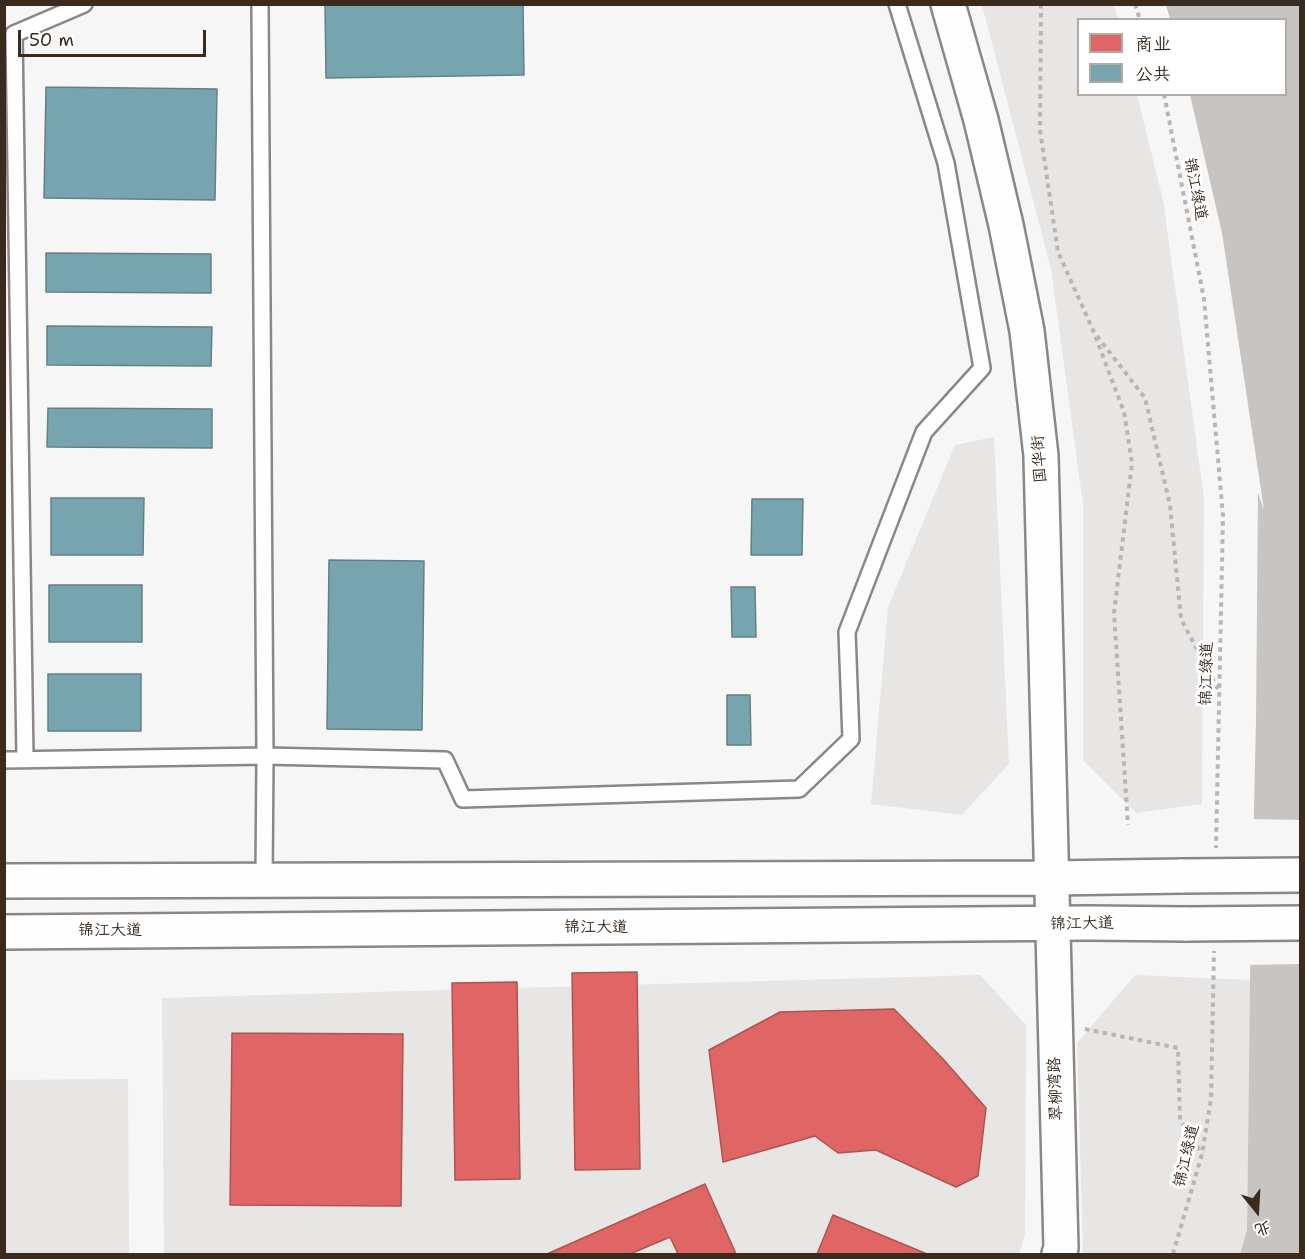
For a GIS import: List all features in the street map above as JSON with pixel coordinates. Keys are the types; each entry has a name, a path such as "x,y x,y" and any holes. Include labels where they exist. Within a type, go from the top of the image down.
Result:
{"main road":[{"name":"国华街","path":"948,4 981,120 1006,225 1027,332 1041,456 1052,924"},
{"path":"4,881 1052,878 1300,875"},
{"name":"锦江大道","path":"4,932 1300,923"},
{"name":"翠柳湾路","path":"1052,924 1059,1254"}],"lane":[{"path":"25,759 14,34 84,4"},
{"path":"260,4 264,880"},
{"path":"4,760 265,756 445,760 463,799 799,789 851,739 847,632 924,432 982,368 946,163 897,4"}],"path":[{"path":"1048,4 1042,5 1040,130 1058,252 1093,330 1124,412 1132,463 1114,613 1128,825"},
{"name":"锦江绿道","path":"1164,96 1204,299 1222,516 1216,854"},
{"path":"1093,330 1145,398 1170,505 1181,619 1219,690"},
{"name":"锦江绿道","path":"1173,1254 1202,1154 1211,1099 1214,947"},
{"path":"1054,1023 1178,1048 1180,1120 1202,1154"}],"shaded area":[{"path":"982,5 1114,5 1118,18 1077,18 1077,96 1137,96 1163,200 1204,498 1202,804 1136,813 1083,760 1083,505 1051,269"},
{"path":"1166,5 1300,5 1300,1254 1240,1254 1247,1230 1258,493 1264,510 1222,233 1190,96 1287,96 1287,18 1170,18"},
{"path":"994,437 1009,764 962,815 871,804 888,607 955,445"},
{"path":"980,975 1026,1025 1025,1235 1019,1254 164,1254 162,998"},
{"path":"1135,975 1250,980 1247,1230 1240,1254 1083,1254 1077,1043"},
{"path":"128,1079 129,1254 5,1254 5,1080"}],"pier":[{"path":"1251,819 1300,820 1300,964 1247,965"}],"building: 商业":[{"path":"637,972 640,1169 575,1170 572,973"},
{"path":"517,982 520,1179 455,1180 452,983"},
{"path":"894,1009 943,1059 986,1108 978,1176 956,1187 876,1150 838,1153 815,1136 723,1162 709,1050 780,1012"},
{"path":"232,1033 403,1034 401,1206 230,1205"},
{"path":"705,1184 736,1254 678,1254 670,1237 630,1254 547,1254"},
{"path":"833,1215 927,1254 817,1254"}],"building: 公共":[{"path":"325,4 523,4 524,75 326,78"},
{"path":"46,87 217,89 215,200 44,198"},
{"path":"46,253 211,254 211,293 46,292"},
{"path":"47,326 212,327 211,366 47,365"},
{"path":"48,408 212,409 212,448 47,447"},
{"path":"51,498 144,498 143,555 51,555"},
{"path":"752,499 803,499 802,555 751,555"},
{"path":"329,560 424,561 422,730 327,729"},
{"path":"49,585 142,585 142,642 49,642"},
{"path":"731,587 755,587 756,637 732,637"},
{"path":"48,674 141,674 141,731 48,731"},
{"path":"727,695 750,695 751,745 727,745"}]}
